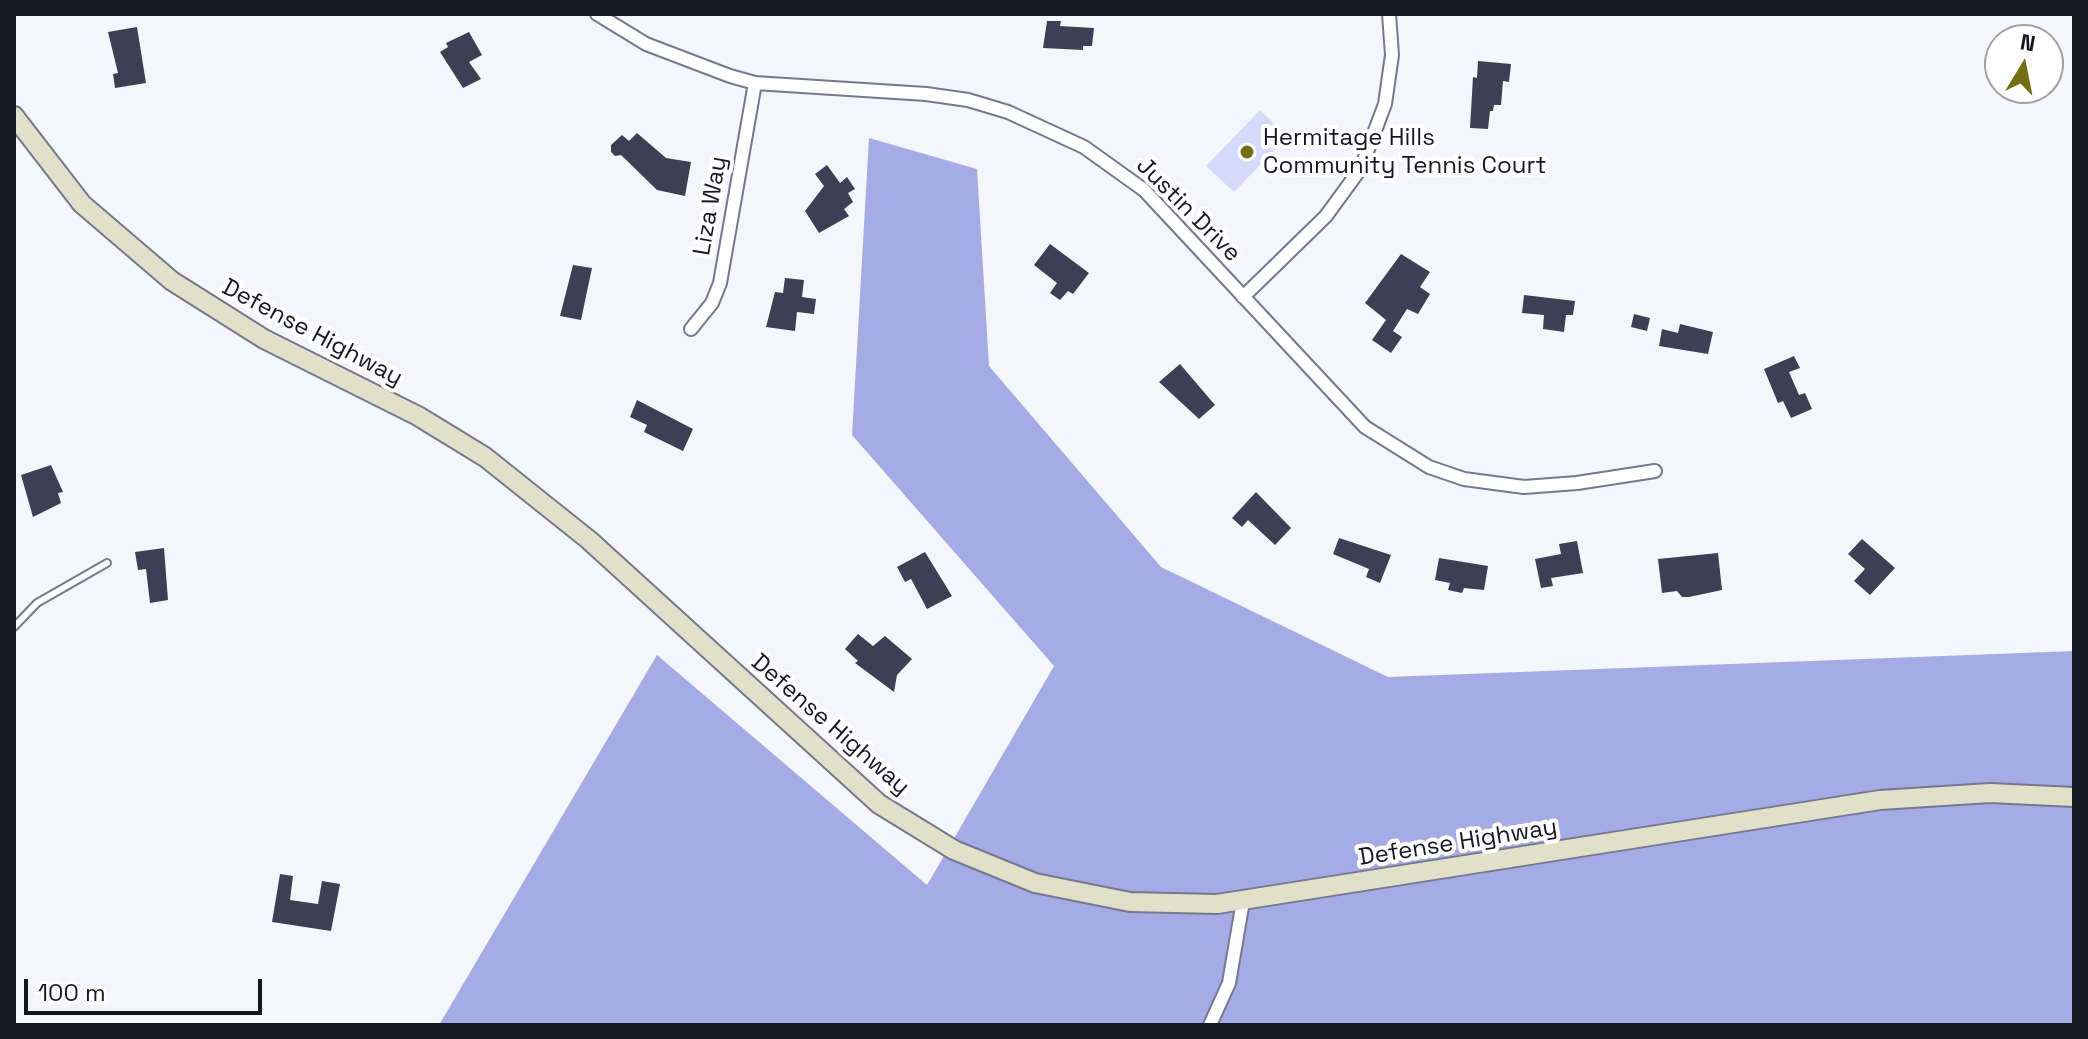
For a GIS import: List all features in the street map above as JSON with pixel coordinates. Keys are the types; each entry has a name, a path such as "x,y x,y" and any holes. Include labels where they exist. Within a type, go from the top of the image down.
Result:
{"main road":[{"name":"Defense Highway","path":"14,116 82,204 140,257 226,317 418,416 485,457 589,540 839,771 920,832 993,868 1067,891 1159,904 1243,901 1880,800 1990,793 2074,797"}],"street":[{"name":"Justin Drive","path":"597,14 646,44 687,63 755,83 954,98 1008,112 1084,147 1144,190 1365,427 1429,467 1479,482 1524,487 1655,471"},
{"path":"1243,297 1326,216 1361,168 1385,104 1392,55 1389,14"},
{"name":"Liza Way","path":"691,329 712,303 720,283 755,83"},
{"path":"1210,1025 1229,983 1243,901"}],"lane":[{"path":"14,627 37,603 107,563"}],"shaded area":[{"name":"Hermitage Hills Community Tennis Court","path":"1260,110 1287,137 1234,192 1206,166"},
{"path":"869,138 977,169 989,366 1161,567 1388,677 2074,651 2074,1025 439,1025 657,655 927,885 1054,666 852,435"}],"building":[{"path":"1047,21 1061,21 1060,26 1094,28 1092,46 1083,46 1083,50 1043,48"},
{"path":"137,27 146,83 115,88 113,74 118,73 108,32"},
{"path":"469,32 482,55 469,62 481,79 463,88 440,52 448,47 446,43"},
{"path":"1478,61 1511,64 1509,82 1503,81 1501,105 1494,105 1493,111 1490,111 1488,129 1470,128 1473,77 1477,78"},
{"path":"637,133 666,158 691,162 685,196 657,190 621,155 615,156 611,152 611,145 622,135 629,141"},
{"path":"827,165 840,183 847,177 855,189 848,193 853,202 844,209 849,216 819,233 805,211 824,186 815,174"},
{"path":"1050,244 1089,273 1073,294 1068,291 1060,300 1050,293 1057,283 1034,265"},
{"path":"1401,254 1430,272 1420,287 1430,294 1418,314 1407,309 1393,331 1402,337 1391,353 1372,340 1386,320 1365,303"},
{"path":"573,265 592,268 581,320 560,316"},
{"path":"785,278 804,280 802,297 816,299 814,314 797,312 795,331 766,327 775,292 783,293"},
{"path":"1524,295 1575,301 1573,315 1566,315 1564,332 1543,329 1544,315 1522,313"},
{"path":"1634,314 1650,318 1647,331 1631,327"},
{"path":"1680,324 1713,332 1708,354 1659,346 1662,329 1678,333"},
{"path":"1794,356 1800,368 1789,372 1799,395 1805,393 1812,409 1791,418 1783,401 1778,403 1764,369"},
{"path":"1180,364 1215,405 1199,419 1159,382"},
{"path":"637,400 693,429 683,451 644,432 647,425 630,417"},
{"path":"51,465 63,492 58,493 61,503 33,517 21,475"},
{"path":"1256,492 1291,528 1275,545 1248,520 1242,527 1232,518"},
{"path":"1339,538 1391,555 1380,583 1366,577 1369,569 1333,554"},
{"path":"1862,539 1895,568 1870,595 1854,581 1865,569 1848,554"},
{"path":"1577,541 1583,573 1551,578 1553,586 1541,588 1535,559 1561,554 1559,544"},
{"path":"164,548 168,600 150,603 146,569 138,570 135,552"},
{"path":"925,552 952,596 927,609 911,579 905,582 897,567"},
{"path":"1718,553 1722,590 1689,597 1682,597 1677,591 1662,593 1658,559"},
{"path":"1439,558 1488,566 1484,590 1464,588 1462,593 1448,590 1450,583 1435,580"},
{"path":"858,634 873,646 885,636 912,659 897,675 894,692 855,663 858,661 845,649"},
{"path":"280,874 293,876 290,900 318,904 322,881 340,884 331,931 272,922"}],"place":[{"name":"Hermitage Hills Community Tennis Court","path":"1247,152"}]}
